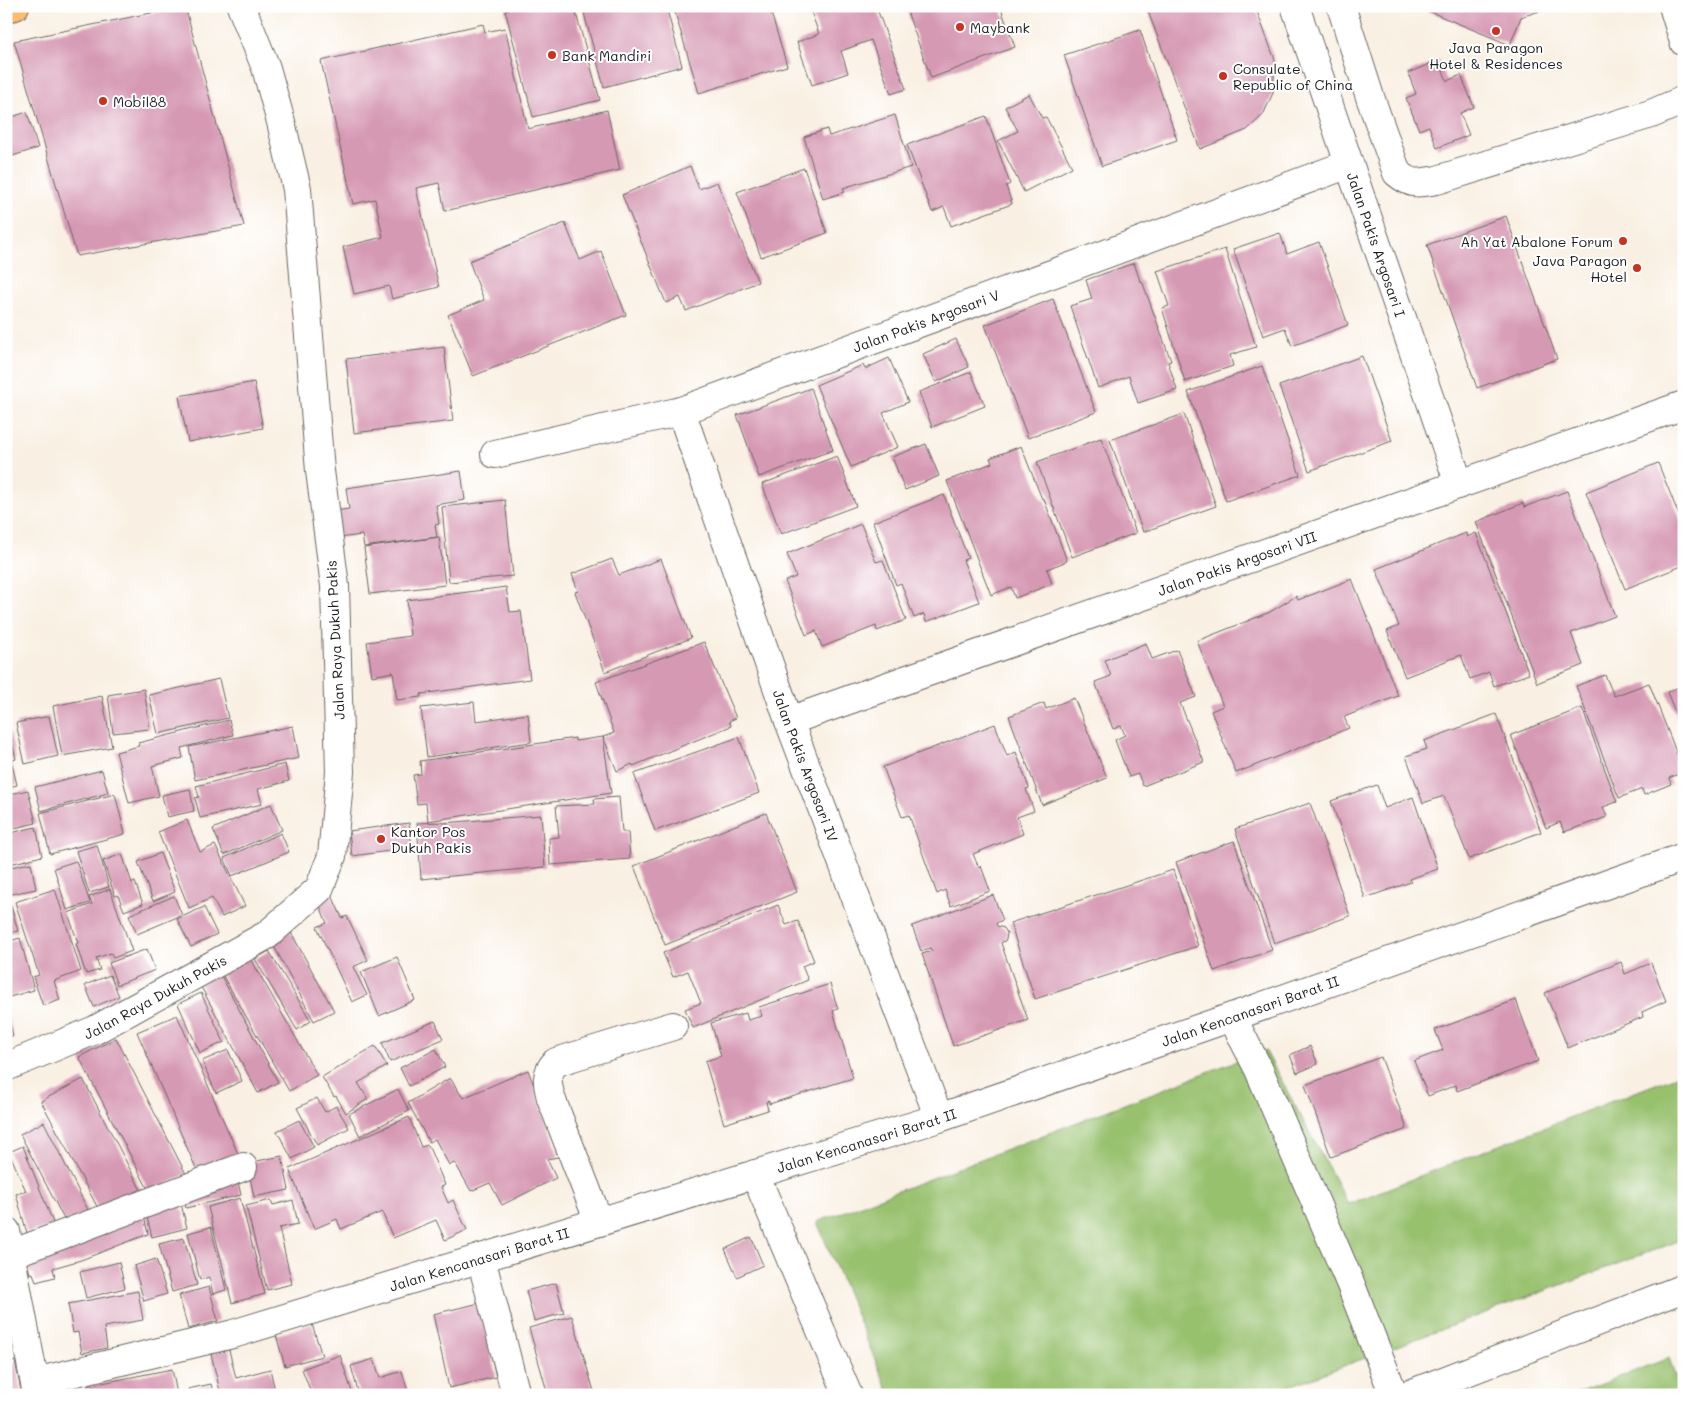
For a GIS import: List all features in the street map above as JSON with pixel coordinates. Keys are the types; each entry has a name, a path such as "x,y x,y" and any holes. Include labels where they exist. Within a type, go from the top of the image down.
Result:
{"main road":[{"path":"6,8 15,6"}],"street":[{"name":"Jalan Raya Dukuh Pakis","path":"6,1067 95,1030 267,935 319,889 332,856 340,772 335,586 320,471 297,189 266,68 241,6"},
{"name":"Jalan Pakis Argosari I","path":"1295,6 1460,484"},
{"path":"1342,6 1370,97 1397,172 1407,181 1416,183 1438,180 1651,114 1684,100"},
{"path":"1673,6 1684,42"},
{"name":"Jalan Pakis Argosari V","path":"495,454 681,411 1349,164"},
{"name":"Jalan Pakis Argosari VII","path":"789,721 1684,405"},
{"name":"Jalan Pakis Argosari IV","path":"681,411 789,721 939,1118"},
{"name":"Jalan Kencanasari Barat II","path":"36,1388 233,1334 939,1118 1232,1017 1684,857"},
{"path":"1232,1017 1259,1070 1317,1204 1394,1395"},
{"path":"599,1222 551,1098 547,1083 549,1070 556,1062 673,1026"},
{"path":"36,1388 17,1347 8,1243 242,1167"},
{"path":"755,1174 848,1395"},
{"path":"481,1258 516,1395"},
{"path":"1407,1395 1684,1288"}],"green space":[{"path":"1265,1050 1348,1204 1684,1073 1684,1239 1266,1395 890,1395 817,1222"},
{"path":"1669,1358 1682,1395 1572,1395"}],"building":[{"path":"185,6 244,226 77,256 14,41"},
{"name":"Bank Mandiri","path":"519,6 574,6 600,100 533,117 505,10"},
{"path":"582,6 666,6 682,66 604,87"},
{"path":"673,6 769,6 787,66 699,93"},
{"path":"809,6 876,6 906,89 891,94 871,40 841,51 848,73 812,85 797,42 819,34"},
{"name":"Maybank","path":"905,6 1000,6 1015,47 931,78"},
{"name":"Consulate Republic of China","path":"1146,6 1255,6 1275,60 1273,93 1263,115 1247,130 1200,149"},
{"name":"Java Paragon Hotel & Residences","path":"1416,6 1552,7 1521,17 1510,45"},
{"path":"483,24 485,32 505,28 528,129 607,110 620,170 445,211 439,183 416,188 439,287 392,299 389,286 354,294 343,247 383,237 375,199 353,204 321,61"},
{"path":"1140,30 1177,140 1102,166 1064,55"},
{"path":"1439,60 1447,81 1461,75 1474,107 1460,113 1469,135 1437,148 1429,126 1419,130 1406,98 1416,94 1408,73"},
{"path":"1029,94 1042,118 1046,117 1072,167 1024,192 998,141 1018,131 1005,107"},
{"path":"27,112 38,148 6,158 6,119"},
{"path":"895,115 911,167 843,188 845,192 823,199 804,137 827,129 829,136"},
{"path":"986,116 1010,184 1006,186 1012,204 951,226 944,207 932,212 907,145"},
{"path":"690,166 699,189 717,182 758,282 686,311 680,297 666,303 622,195"},
{"path":"804,168 827,233 761,257 737,192"},
{"path":"1506,216 1557,359 1477,388 1427,245"},
{"path":"565,223 580,260 601,251 626,315 473,376 448,315 484,300 469,261"},
{"path":"1280,233 1287,254 1319,242 1348,325 1292,346 1285,328 1263,336 1233,249"},
{"path":"1225,249 1256,347 1230,355 1233,366 1185,382 1162,308 1169,306 1157,271"},
{"path":"1134,263 1171,361 1168,362 1177,390 1138,403 1129,376 1098,388 1070,306 1092,299 1086,280"},
{"path":"1053,299 1096,412 1028,438 985,325"},
{"path":"956,339 969,367 936,382 923,354"},
{"path":"444,347 453,421 354,433 346,359"},
{"path":"1362,356 1392,441 1309,471 1279,386"},
{"path":"889,358 908,402 883,413 898,447 851,467 816,385 863,365 865,369"},
{"path":"1262,366 1300,475 1226,501 1188,392"},
{"path":"971,372 985,406 932,427 919,392"},
{"path":"254,382 263,428 188,442 179,396"},
{"path":"811,388 833,450 759,477 737,415"},
{"path":"1184,414 1216,506 1143,532 1110,440"},
{"path":"1101,438 1136,533 1072,557 1037,462"},
{"path":"926,444 939,476 905,490 892,457"},
{"path":"1021,446 1042,499 1044,499 1067,561 1047,569 1052,584 1015,598 1011,587 991,595 947,481 992,463 990,458"},
{"path":"837,456 856,506 781,534 762,484"},
{"path":"1658,463 1684,528 1684,565 1625,589 1586,492"},
{"path":"461,471 465,500 436,505 439,524 435,525 437,537 364,547 362,535 339,538 335,511 349,509 346,488"},
{"path":"1567,491 1615,616 1571,633 1583,665 1537,683 1476,522 1523,503 1524,507"},
{"path":"944,495 968,558 963,560 979,602 926,622 924,614 914,618 901,583 896,585 873,522"},
{"path":"505,500 513,576 449,582 442,507"},
{"path":"861,524 876,562 883,560 906,620 877,631 876,626 822,647 816,631 806,635 785,581 796,577 787,554"},
{"path":"1466,533 1467,537 1476,533 1529,674 1494,686 1489,672 1470,679 1461,655 1405,677 1387,631 1399,626 1376,569"},
{"path":"439,537 445,585 370,594 364,548"},
{"path":"612,559 619,575 661,559 691,638 605,672 575,592 578,591 572,574"},
{"path":"1352,579 1398,696 1344,717 1349,728 1236,773 1211,711 1223,706 1197,641 1270,612 1296,596 1298,600"},
{"path":"506,587 510,612 521,611 530,679 421,694 421,697 397,700 393,672 372,676 367,642 410,636 407,600"},
{"path":"704,642 736,718 729,721 731,726 617,771 603,737 614,733 596,682"},
{"path":"1146,643 1152,659 1177,650 1196,697 1180,703 1204,762 1143,786 1138,774 1129,777 1115,740 1125,735 1121,726 1113,729 1095,682 1111,676 1105,660"},
{"path":"1605,675 1614,696 1649,683 1684,772 1669,778 1671,784 1644,795 1642,789 1619,798 1576,686"},
{"path":"219,679 228,718 158,734 149,695"},
{"path":"1684,685 1684,734 1667,692"},
{"path":"144,689 150,729 113,733 108,695"},
{"path":"102,696 112,747 62,756 53,706"},
{"path":"1074,698 1107,778 1042,805 1009,716 1044,703 1046,709"},
{"path":"474,702 476,721 528,714 531,742 427,757 421,708"},
{"path":"1582,708 1617,802 1603,807 1607,817 1564,832 1560,822 1546,828 1511,735"},
{"path":"1496,714 1541,832 1469,859 1444,796 1423,803 1406,756 1427,749 1424,741"},
{"path":"49,716 58,756 25,764 16,723"},
{"path":"229,720 233,735 181,748 183,758 152,766 159,796 129,803 116,752 139,746 138,743"},
{"path":"995,724 1007,756 1016,752 1029,788 1026,789 1034,811 1017,817 1023,834 973,854 979,868 981,866 990,891 951,906 945,890 937,894 909,815 902,817 883,767"},
{"path":"293,726 299,758 195,780 189,747"},
{"path":"10,734 16,759 6,762 6,735"},
{"path":"603,737 611,793 428,821 426,803 417,804 413,775 421,774 420,761 575,738 575,741"},
{"path":"739,737 759,793 655,831 634,774"},
{"path":"12,764 17,785 6,788 6,765"},
{"path":"285,764 289,781 258,789 262,804 200,818 195,798 199,797 196,786"},
{"path":"102,770 108,793 41,811 35,787"},
{"path":"1377,785 1385,808 1413,797 1438,869 1409,879 1411,882 1365,898 1331,801"},
{"path":"190,789 194,811 167,817 162,795"},
{"path":"28,790 36,823 6,830 6,795"},
{"path":"115,794 125,834 50,854 40,813"},
{"path":"619,797 622,832 628,832 630,859 550,865 549,838 559,837 556,806 595,804 594,799"},
{"path":"1310,803 1350,916 1274,943 1235,829"},
{"path":"271,804 282,830 224,855 213,829"},
{"path":"766,813 797,892 665,945 634,866"},
{"path":"541,815 545,867 421,879 417,823 443,823"},
{"path":"187,820 200,852 215,845 245,906 222,917 212,898 189,908 158,832"},
{"name":"Kantor Pos Dukuh Pakis","path":"409,823 412,848 352,856 349,831"},
{"path":"36,827 42,856 6,865 6,834"},
{"path":"281,833 289,852 232,876 224,858"},
{"path":"1234,841 1272,950 1214,971 1176,862"},
{"path":"97,845 109,887 89,893 76,851"},
{"path":"160,853 175,892 153,901 138,862"},
{"path":"122,854 132,883 135,882 143,904 124,911 118,895 115,896 103,861"},
{"path":"76,861 90,903 67,910 54,868"},
{"path":"31,863 36,889 6,895 6,868"},
{"path":"1173,870 1198,946 1035,999 1010,923"},
{"path":"55,889 81,971 54,981 60,1000 43,1006 33,977 39,975 15,902"},
{"path":"110,889 132,951 113,958 111,953 96,958 100,970 86,974 68,913 92,904 89,897"},
{"path":"331,893 342,918 347,916 368,960 353,967 367,995 352,1002 317,927 327,923 317,899"},
{"path":"993,895 1003,920 996,923 997,926 1004,928 1007,933 1006,940 1001,943 1028,1020 953,1046 922,954 932,951 930,948 921,951 912,926"},
{"path":"174,896 182,915 137,934 129,915"},
{"path":"9,899 18,931 6,934 6,900"},
{"path":"778,905 786,925 798,921 814,961 802,966 808,980 693,1028 685,1009 701,1003 688,971 673,977 663,953"},
{"path":"204,907 217,934 191,947 177,919"},
{"path":"288,927 334,1011 314,1021 269,937"},
{"path":"20,938 34,990 6,998 6,942"},
{"path":"147,949 155,970 117,985 109,963"},
{"path":"269,951 311,1021 297,1030 255,959"},
{"path":"248,954 317,1075 289,1091 220,971"},
{"path":"397,957 415,1000 379,1016 361,972"},
{"path":"1621,962 1625,974 1651,963 1666,1001 1642,1012 1643,1017 1568,1048 1545,993"},
{"path":"219,972 278,1082 258,1093 199,983"},
{"path":"110,975 119,996 94,1007 85,985"},
{"path":"830,984 838,1009 833,1011 853,1078 769,1104 769,1101 766,1102 768,1110 724,1124 705,1061 721,1056 711,1023 746,1013 748,1020 762,1016 759,1007"},
{"path":"201,993 224,1042 200,1053 178,1004"},
{"path":"1516,1000 1538,1061 1457,1091 1456,1085 1428,1096 1414,1061 1443,1050 1435,1030"},
{"path":"6,1015 8,1015 13,1036 6,1037"},
{"path":"177,1015 239,1156 198,1173 137,1032"},
{"path":"435,1021 443,1039 390,1062 382,1043"},
{"path":"116,1038 186,1174 150,1193 79,1057"},
{"path":"375,1046 387,1066 358,1083 368,1099 346,1113 322,1077"},
{"path":"1310,1046 1318,1064 1297,1073 1290,1055"},
{"path":"436,1049 445,1067 409,1086 400,1068"},
{"path":"228,1050 242,1081 216,1093 202,1061"},
{"path":"1381,1057 1407,1129 1331,1157 1305,1085"},
{"path":"528,1070 558,1157 547,1159 556,1178 502,1205 490,1183 471,1191 455,1163 449,1165 435,1139 429,1142 408,1103 450,1078 463,1098"},
{"path":"83,1079 142,1192 101,1214 41,1101"},
{"path":"398,1089 409,1111 360,1136 349,1114"},
{"path":"317,1098 325,1112 336,1106 349,1128 317,1145 297,1108"},
{"path":"409,1117 421,1147 428,1145 445,1185 441,1187 448,1203 453,1200 467,1230 445,1240 436,1220 393,1238 382,1212 341,1229 337,1219 314,1229 289,1169"},
{"path":"299,1120 314,1147 292,1159 277,1131"},
{"path":"44,1122 89,1212 66,1223 20,1134"},
{"path":"23,1146 54,1225 27,1233 16,1194 26,1191 9,1152"},
{"path":"282,1156 289,1190 254,1197 247,1163"},
{"path":"237,1178 241,1195 186,1208 182,1192"},
{"path":"240,1198 265,1294 232,1303 208,1207"},
{"path":"180,1200 187,1228 152,1237 145,1209"},
{"path":"271,1200 273,1205 293,1200 298,1224 279,1228 292,1284 267,1290 246,1206"},
{"path":"143,1212 148,1234 81,1260 53,1268 55,1277 36,1282 33,1273 30,1274 25,1252"},
{"path":"211,1227 226,1290 213,1294 209,1277 200,1280 188,1233"},
{"path":"751,1237 763,1265 737,1277 725,1249"},
{"path":"184,1238 197,1285 172,1292 159,1244"},
{"path":"156,1259 167,1294 144,1301 134,1266"},
{"path":"119,1262 125,1288 86,1298 80,1272"},
{"path":"556,1283 564,1313 534,1321 526,1291"},
{"path":"209,1287 218,1321 188,1329 179,1295"},
{"path":"138,1291 143,1320 104,1327 107,1348 82,1353 78,1332 73,1333 68,1304"},
{"path":"480,1303 496,1377 449,1388 433,1314"},
{"path":"572,1316 595,1395 548,1395 529,1328"},
{"path":"312,1324 322,1356 285,1366 276,1335"},
{"path":"229,1350 236,1378 270,1369 276,1395 221,1395 211,1354"},
{"path":"340,1355 353,1395 312,1395 302,1369"},
{"path":"374,1359 380,1378 402,1371 409,1395 359,1395 351,1366"},
{"path":"15,1361 22,1395 6,1395 6,1363"},
{"path":"172,1369 177,1394 89,1395 87,1386"},
{"path":"211,1384 214,1395 190,1395 188,1389"}],"place":[{"name":"Maybank","path":"960,27"},
{"name":"Java Paragon Hotel & Residences","path":"1496,31"},
{"name":"Bank Mandiri","path":"552,55"},
{"name":"Consulate Republic of China","path":"1223,76"},
{"name":"Mobil88","path":"103,101"},
{"name":"Ah Yat Abalone Forum","path":"1623,241"},
{"name":"Java Paragon Hotel","path":"1637,268"},
{"name":"Kantor Pos Dukuh Pakis","path":"381,839"}]}
